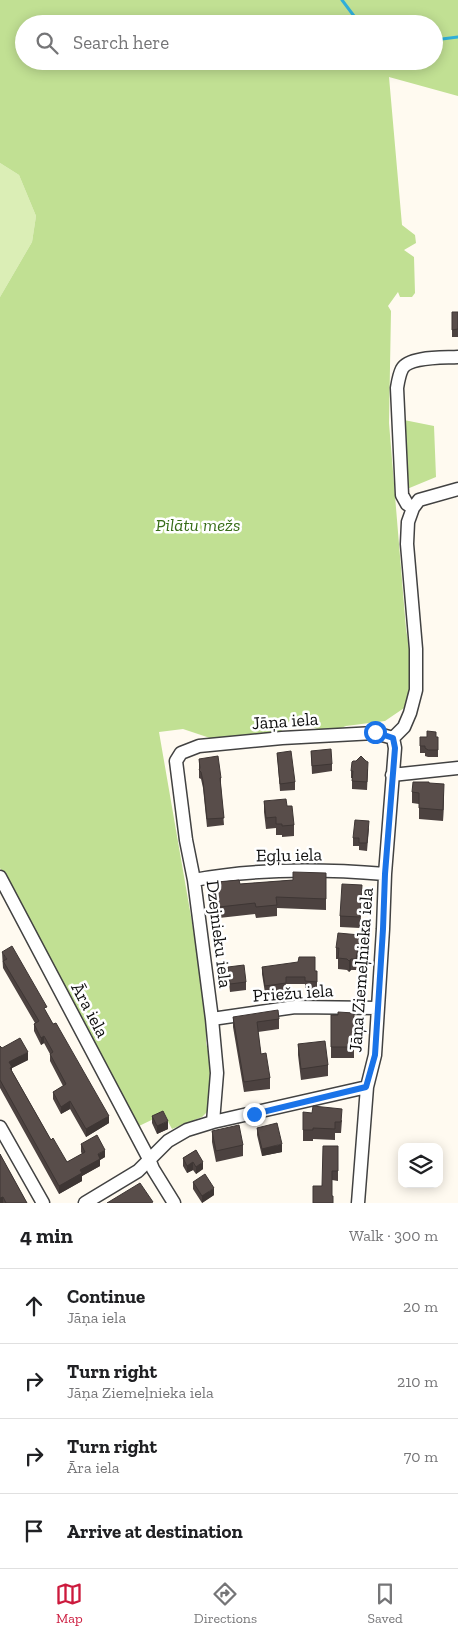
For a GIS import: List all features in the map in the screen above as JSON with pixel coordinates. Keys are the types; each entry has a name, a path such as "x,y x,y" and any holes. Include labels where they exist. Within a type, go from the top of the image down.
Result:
{"street":[{"path":"413,508 407,504 402,495 397,388 399,377 403,367 414,360 458,357"},
{"path":"393,738 404,727 416,690 416,649 407,544 408,522 413,508 419,500 458,489"},
{"name":"Jāņa iela","path":"181,753 199,746 282,738 375,732 393,738"},
{"name":"Jāņa Ziemeļnieka iela","path":"358,1203 366,1087 375,1055 385,874 395,748 393,738"},
{"name":"Dzejnieku iela","path":"181,753 176,762 177,778 194,880 217,1073 213,1122"},
{"path":"392,775 458,768"},
{"name":"Egļu iela","path":"194,880 220,875 292,871 348,871 385,874"},
{"name":"Āra iela","path":"0,877 149,1158 153,1169 174,1203"},
{"name":"Priežu iela","path":"212,1019 295,1007 378,1008"},
{"path":"85,1203 138,1171 168,1141 188,1130 213,1122 366,1087"},
{"path":"0,1127 43,1203"}],"green space":[{"name":"Pilātu mežs","path":"0,0 458,0 458,96 389,77 402,225 415,235 416,243 404,250 414,257 415,293 412,297 400,297 398,292 388,306 391,311 389,423 406,629 412,665 410,704 385,721 346,726 328,733 291,719 277,736 225,743 183,729 159,732 207,1009 206,1043 215,1076 211,1108 202,1117 172,1129 164,1114 139,1126 0,868 0,297 32,242 36,216 19,175 0,163"},
{"path":"0,163 19,175 36,216 32,242 0,297"},
{"path":"404,420 434,426 436,477 407,489"}],"building":[{"path":"452,312 458,312 458,329 452,330"},
{"path":"427,731 436,732 438,750 428,750 425,746 420,746 420,737 427,737"},
{"path":"331,749 332,764 312,766 311,751"},
{"path":"291,751 295,782 280,784 277,753"},
{"path":"218,756 224,818 207,819 199,759"},
{"path":"361,756 368,762 367,782 352,781 352,762"},
{"path":"413,782 444,784 443,810 419,808 419,793 412,792"},
{"path":"286,799 287,806 292,806 294,825 282,826 282,824 276,824 276,817 266,818 264,801"},
{"path":"355,820 369,821 367,843 359,843 359,838 353,838"},
{"path":"293,872 326,873 326,899 276,897 277,905 256,907 255,903 219,907 217,882 239,880 240,884 293,880"},
{"path":"342,884 362,885 360,917 340,916"},
{"path":"338,933 360,935 356,959 349,961 338,958 339,948 336,948"},
{"path":"12,946 47,1007 44,1008 53,1024 56,1023 109,1116 86,1129 70,1101 61,1107 53,1092 66,1084 50,1054 53,1052 44,1036 41,1038 34,1024 39,1021 3,961 7,959 2,952"},
{"path":"299,957 315,957 317,982 305,981 305,977 286,977 286,983 265,986 262,967 298,962"},
{"path":"244,965 246,982 230,984 228,967"},
{"path":"278,1010 279,1019 257,1022 261,1054 266,1053 270,1078 244,1082 233,1017"},
{"path":"338,1012 354,1013 354,1047 331,1047 331,1015 338,1015"},
{"path":"20,1038 28,1052 9,1062 12,1067 10,1068 51,1140 53,1138 67,1162 85,1152 81,1144 97,1135 105,1150 98,1154 100,1159 80,1170 82,1173 59,1186 0,1080 0,1046 2,1048"},
{"path":"325,1041 328,1065 301,1069 298,1044"},
{"path":"313,1106 342,1109 341,1122 335,1122 335,1129 313,1128 313,1130 303,1130 303,1112 312,1113"},
{"path":"163,1111 168,1121 157,1126 152,1116"},
{"path":"277,1123 282,1144 262,1149 257,1128"},
{"path":"239,1125 243,1145 216,1151 212,1131"},
{"path":"323,1146 338,1146 338,1171 332,1171 333,1203 313,1203 313,1186 322,1186"},
{"path":"196,1150 203,1162 196,1167 193,1162 187,1166 183,1158"},
{"path":"0,1154 27,1203 6,1203 3,1197 0,1198"},
{"path":"205,1174 214,1188 202,1196 193,1182"},
{"path":"140,1183 153,1202 107,1203"}],"waterway":[{"path":"342,0 353,15"},
{"path":"443,39 458,37"}],"route":[{"path":"254,1114 346,1090 366,1087 375,1055 385,874 395,748 393,738 375,732"}]}
